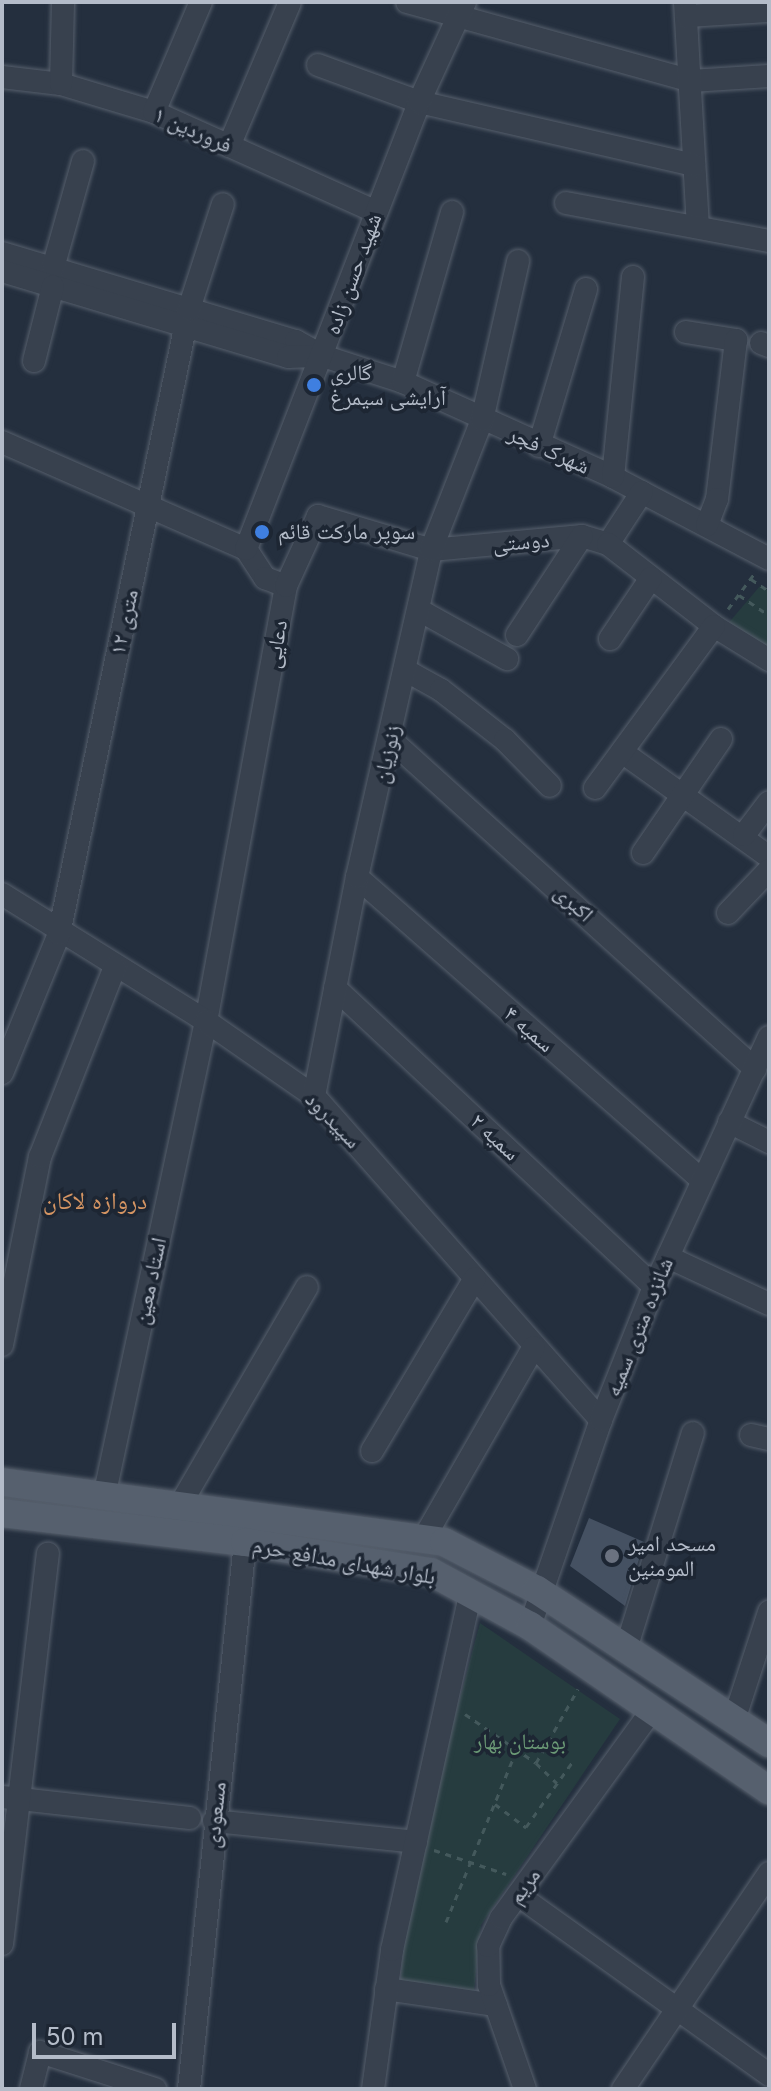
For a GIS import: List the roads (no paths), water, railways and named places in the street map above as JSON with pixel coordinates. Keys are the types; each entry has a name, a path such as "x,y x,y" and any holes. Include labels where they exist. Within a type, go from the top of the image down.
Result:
{"main road":[{"name":"بلوار شهدای مدافع حرم","path":"2,1482 444,1542 544,1595 769,1743"},
{"name":"بلوار شهدای مدافع حرم","path":"2,1513 245,1542 431,1572 530,1626 769,1790"}],"street":[{"path":"61,84 63,2"},
{"path":"154,112 201,2"},
{"path":"229,146 290,2"},
{"path":"407,2 461,9 691,81 769,76"},
{"name":"شهید حسن زاده","path":"246,549 419,102 461,9"},
{"path":"698,226 686,9 769,11"},
{"path":"318,65 419,102 694,165"},
{"name":"فروردین ۱","path":"2,77 61,84 154,112 376,212"},
{"path":"34,361 83,161"},
{"path":"566,203 769,241"},
{"name":"۱۲ متری","path":"2,1073 59,934 188,318 223,204"},
{"path":"403,382 452,212"},
{"name":"شهرک فجر","path":"2,253 53,277 188,318 296,341 323,356 403,382 613,477 767,558"},
{"name":"زنوزیان","path":"314,1096 357,877 391,740 431,550 482,420 518,261"},
{"name":"شهرک فجر","path":"2,271 53,277"},
{"path":"613,477 633,277"},
{"path":"539,446 586,289"},
{"path":"686,332 736,340 717,499 707,525"},
{"path":"2,442 246,549 265,578 286,586"},
{"path":"608,544 642,492"},
{"name":"دوستی","path":"286,586 318,516 431,550 582,536 608,544 714,626 769,660"},
{"path":"517,635 582,536"},
{"path":"610,639 651,578"},
{"name":"دعایی","path":"206,1021 286,586"},
{"path":"419,610 507,659"},
{"path":"595,788 714,626"},
{"path":"405,670 441,690 505,740 550,786"},
{"path":"643,853 686,795 721,739"},
{"name":"اکبری","path":"391,740 755,1069"},
{"path":"622,752 744,835 769,857"},
{"path":"744,835 769,802"},
{"path":"728,913 769,870"},
{"name":"سمیه ۴","path":"357,877 702,1180"},
{"name":"سپیدرود","path":"2,894 59,934 206,1021 314,1096 601,1420"},
{"path":"2,1345 40,1157 115,967"},
{"name":"سمیه ۲","path":"335,988 654,1287"},
{"name":"استاد معین","path":"105,1494 206,1021"},
{"name":"شانزده متری سمیه","path":"530,1626 554,1568 601,1420 654,1287 768,1041"},
{"path":"729,1122 769,1142"},
{"path":"668,1257 769,1304"},
{"path":"372,1451 475,1278"},
{"path":"180,1505 307,1287"},
{"path":"424,1538 534,1347"},
{"path":"626,1649 693,1433"},
{"name":"مسعودی","path":"189,2089 214,1821 245,1542"},
{"path":"2,1944 11,1798 48,1554"},
{"path":"519,1580 554,1568"},
{"path":"373,2089 386,1989 471,1592"},
{"path":"734,1720 769,1612"},
{"name":"مریم","path":"525,2089 489,1985 488,1946 523,1887 653,1709"},
{"path":"11,1798 190,1818"},
{"path":"214,1821 416,1842"},
{"path":"623,2089 769,1873"},
{"path":"523,1887 769,2075"},
{"path":"386,1989 496,2005"},
{"path":"31,2089 40,2052 155,2089"}],"place":[{"name":"گالری آرایشی سیمرغ","path":"314,385"},
{"name":"سوپر مارکت قائم","path":"262,532"},
{"name":"مسحد امیر المومنین","path":"612,1556"}],"district":[{"name":"دروازه لاکان","path":"95,1201"}],"park label":[{"name":"بوستان بهار","path":"520,1742"}]}
